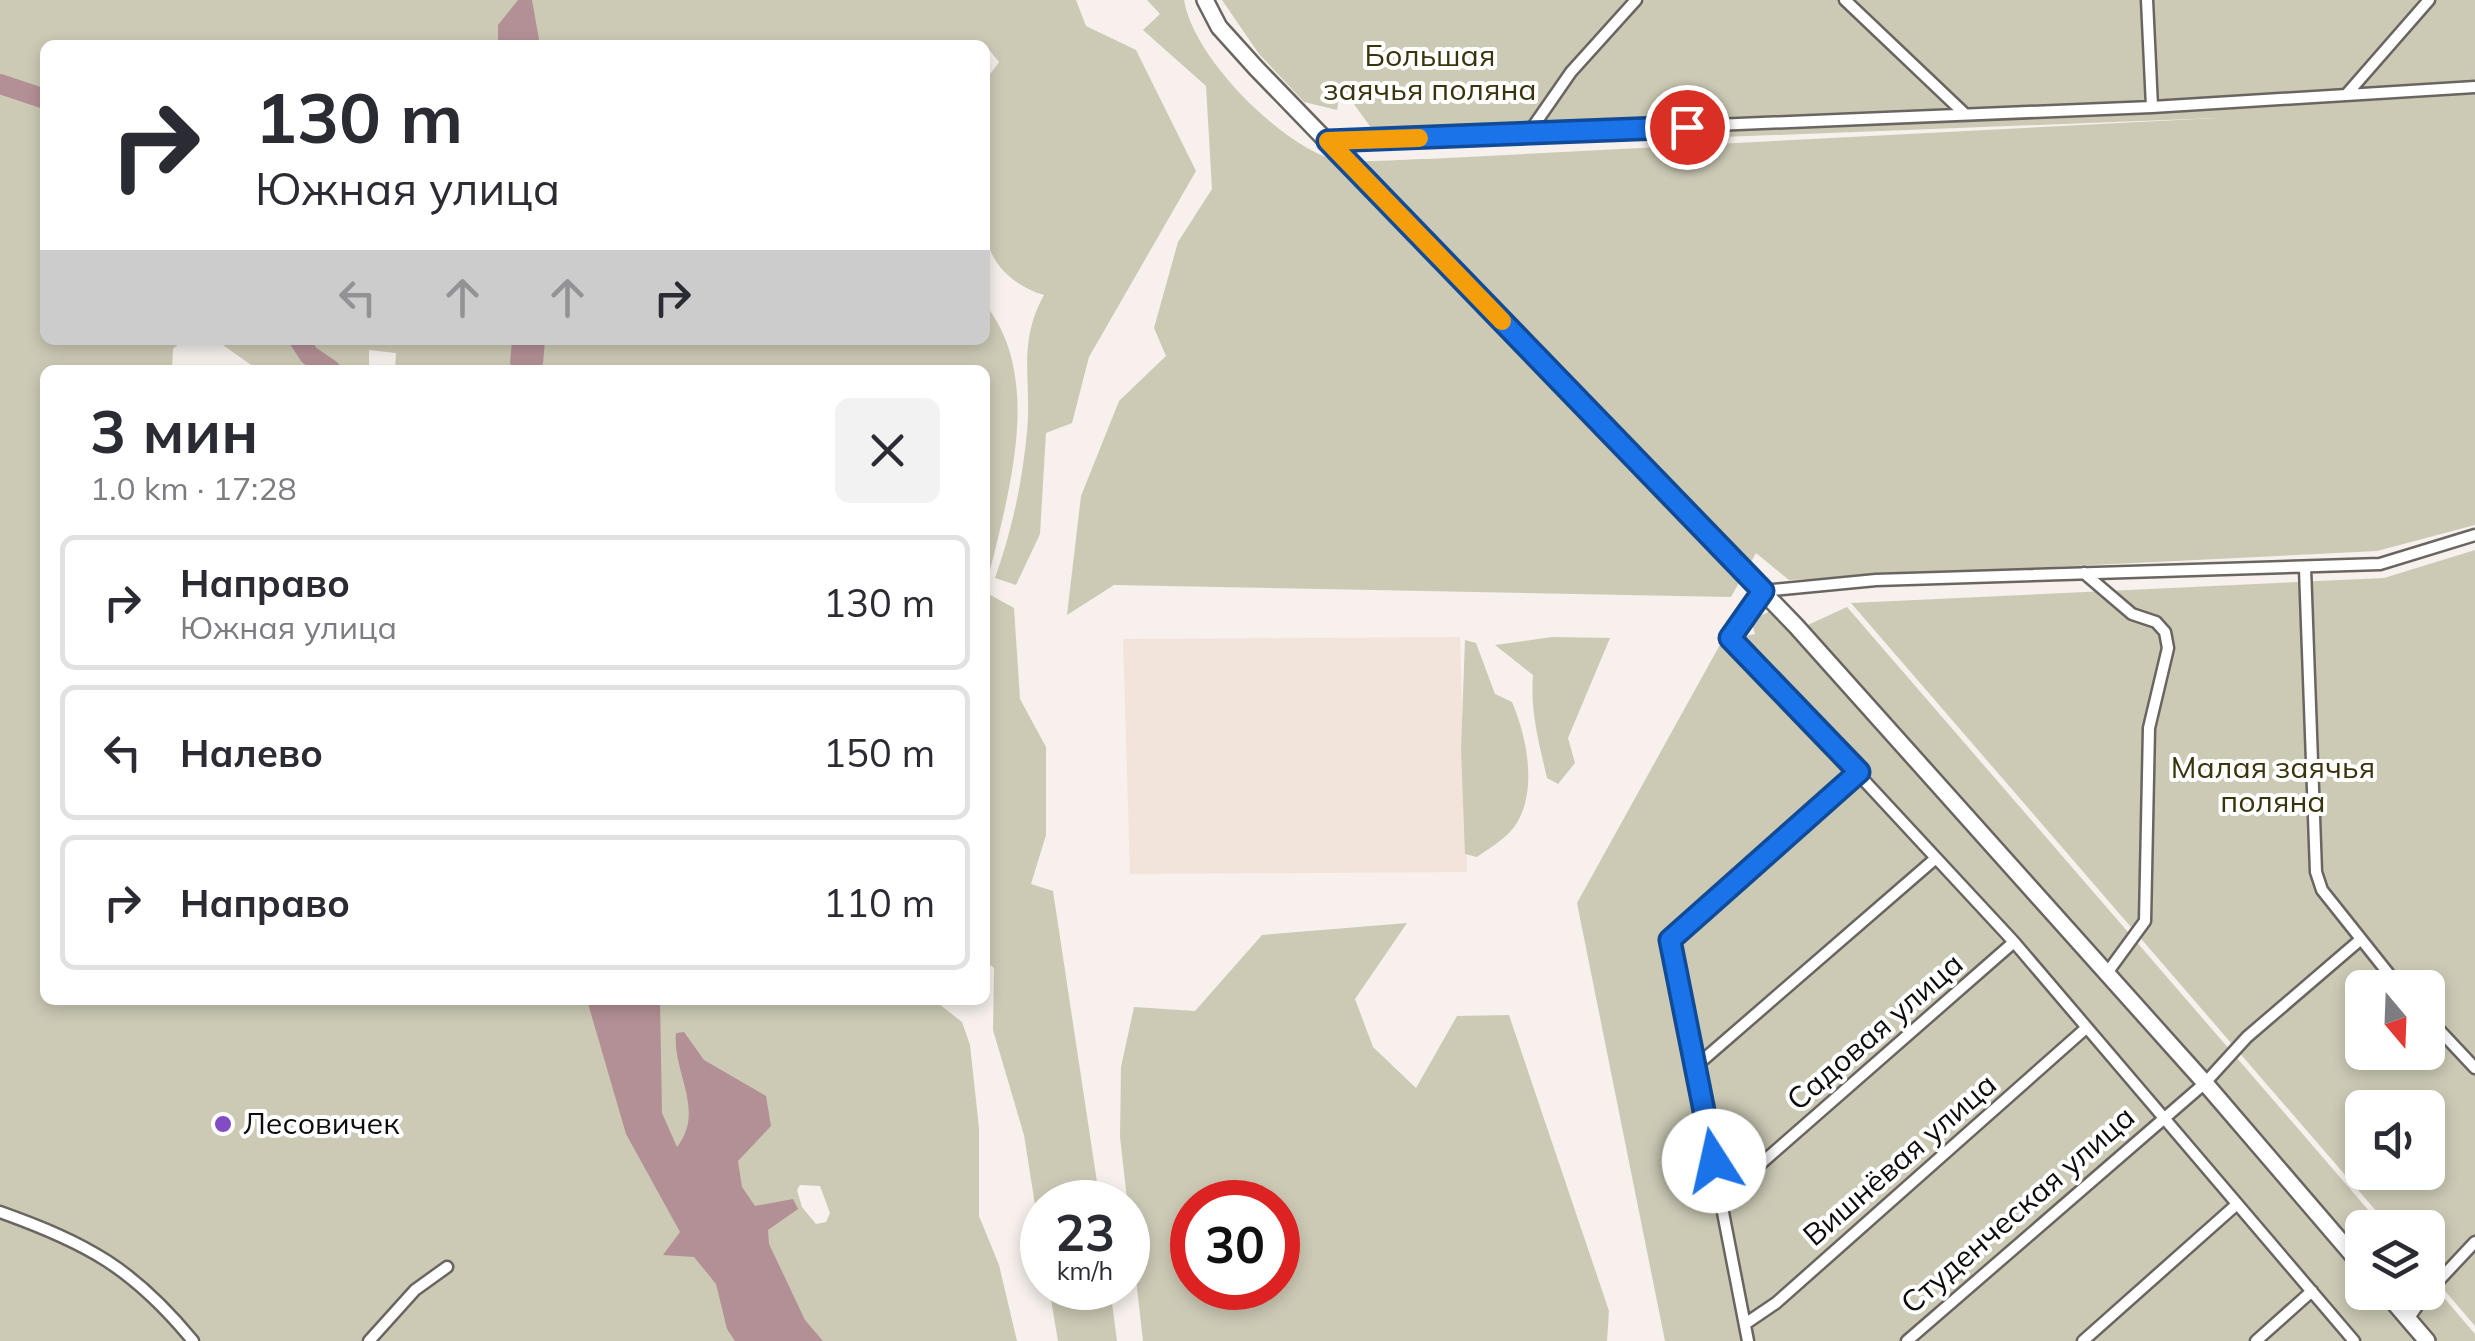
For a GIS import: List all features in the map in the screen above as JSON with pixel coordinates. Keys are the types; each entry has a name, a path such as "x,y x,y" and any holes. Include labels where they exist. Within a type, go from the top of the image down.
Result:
{"street":[{"path":"1204,0 1219,27 1763,591 2205,1083 2345,1246"},
{"path":"1528,134 1571,72 1636,0"},
{"path":"1844,0 1965,114"},
{"path":"2147,0 2152,107"},
{"path":"2346,96 2429,0"},
{"path":"1328,141 2152,107 2475,87"},
{"path":"2354,1341 2084,1030 2014,942 1730,638 1763,591 1876,580 2380,564 2475,535"},
{"path":"2305,568 2316,872 2322,890 2385,970"},
{"path":"2084,572 2132,614 2156,622 2165,632 2168,648 2149,728 2145,921 2107,973"},
{"path":"1748,1341 1728,1255 1720,1193 1670,940 1859,772"},
{"path":"1696,1066 1936,858"},
{"name":"Студенческая улица","path":"1908,1341 2205,1083 2247,1037 2360,940"},
{"name":"Садовая улица","path":"1720,1193 1741,1181 1855,1085 2014,942"},
{"name":"Вишнёвая улица","path":"1745,1324 1776,1303 2084,1030"},
{"path":"2445,1036 2475,1068"},
{"path":"2083,1341 2236,1206"},
{"path":"0,1212 63,1234 116,1264 166,1308 193,1341"},
{"path":"2445,1273 2475,1242"},
{"path":"369,1341 415,1290 447,1267"},
{"path":"2256,1341 2312,1291"},
{"path":"2400,1310 2427,1341"},
{"path":"2408,1319 2414,1310"}],"shaded area":[{"path":"518,0 532,0 539,40 498,40 498,25"},
{"path":"512,345 545,345 541,365 510,364"},
{"path":"1460,637 1467,872 1130,874 1123,639"},
{"path":"588,1005 660,1005 662,1113 677,1147 689,1119 676,1033 684,1032 704,1060 766,1096 771,1126 738,1161 742,1187 755,1206 793,1199 798,1209 768,1230 769,1244 805,1320 823,1341 735,1341 727,1329 716,1284 694,1257 663,1255 680,1232 626,1134"}],"green space":[{"path":"0,0 1076,0 1086,26 1136,50 1196,171 1089,357 1072,423 1046,433 1040,534 1016,585 995,578 1019,488 1027,432 1028,346 1044,295 1008,276 990,248 990,74 999,62 990,51 990,40 40,40 40,345 177,345 173,349 172,365 40,365 40,1005 940,1005 962,1022 970,1045 979,1128 979,1216 999,1265 1017,1341 0,1341","holes":["800,1185 820,1186 830,1213 826,1222 816,1224 802,1207 797,1190"]},
{"name":"Большая заячья поляна","path":"1147,0 1184,0 1191,22 1219,69 1283,132 1326,157 1361,161 2217,118 1387,150 1341,86 1337,110 1304,102 1259,54 1222,0 2475,0 2475,525 2377,551 1789,580 1756,553 1731,597 1114,585 1067,615 1081,496 1119,401 1166,356 1154,328 1178,242 1212,189 1206,86 1143,30 1160,14"},
{"path":"990,312 1004,335 1014,369 1018,406 1016,444 990,570 990,365 395,365 396,353 369,350 369,365 251,365 223,345 990,345"},
{"name":"Малая заячья поляна","path":"2475,550 2475,1326 2445,1291 2445,1210 2375,1210 2358,1190 2445,1190 2445,1090 2345,1090 2345,1175 1851,603 2384,578"},
{"path":"990,595 1014,608 1020,699 1046,747 1046,835 1031,884 1053,891 1097,1180 1031,1180 1024,1135 993,1030"},
{"path":"1847,607 2345,1183 2345,1190 2351,1190 2368,1210 2345,1210 2345,1310 2445,1310 2445,1299 2475,1334 2475,1341 1665,1341 1577,903 1722,641 1755,634 1751,620 1773,610 1797,630"},
{"path":"1552,637 1610,638 1568,738 1575,763 1558,784 1547,778 1541,752 1534,714 1533,675 1495,645"},
{"path":"1465,640 1476,643 1495,694 1512,702 1523,734 1528,769 1525,804 1519,820 1477,857 1465,854 1461,749"},
{"path":"1407,923 1355,999 1373,1047 1416,1088 1457,1016 1509,1015 1609,1311 1607,1341 1143,1341 1140,1310 1150,1310 1150,1180 1125,1180 1120,1137 1121,1067 1134,1007 1195,1011 1262,935"},
{"path":"1053,1310 1113,1310 1117,1341 1058,1341"}],"waterway":[{"path":"0,84 40,97"},
{"path":"302,345 324,365"}],"slow traffic":[{"path":"1419,138 1328,141 1502,321"}],"place":[{"name":"Лесовичек","path":"223,1124"}],"route":[{"path":"1687,127 1328,141 1763,591 1730,638 1859,772 1670,940 1714,1161"}]}
